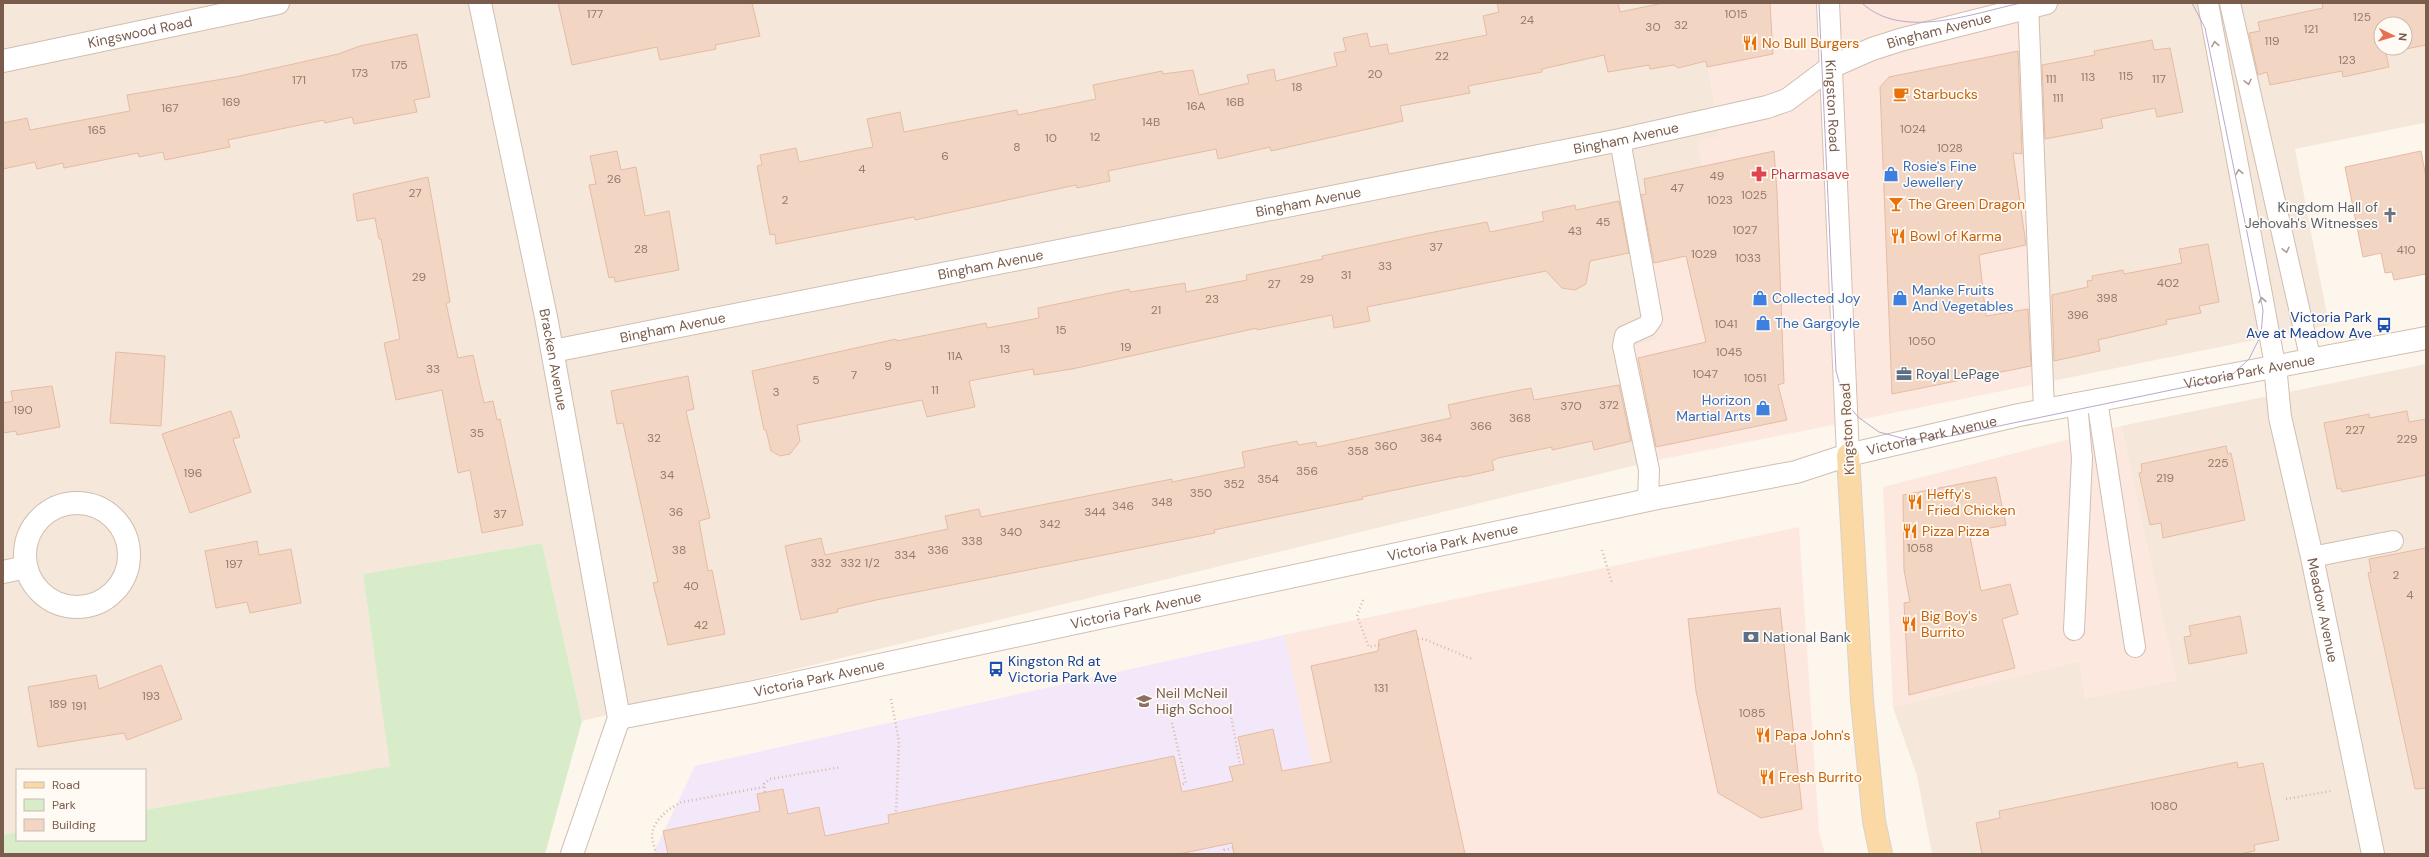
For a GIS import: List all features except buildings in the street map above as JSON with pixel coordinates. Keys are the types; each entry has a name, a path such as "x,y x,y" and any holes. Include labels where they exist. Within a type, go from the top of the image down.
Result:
{"main road":[{"name":"Kingston Road","path":"1848,455 1862,701 1874,821 1881,854"}],"street":[{"name":"Kingswood Road","path":"3,61 278,3"},
{"name":"Bracken Avenue","path":"480,3 553,351 619,718"},
{"name":"Kingston Road","path":"1828,3 1848,455"},
{"name":"Bingham Avenue","path":"553,351 1620,140 1767,107 1787,100 1831,67 1900,40 2034,4"},
{"name":"Victoria Park Avenue","path":"619,718 754,692 1648,501 1796,472 1848,455 1949,430 2044,410 2275,365 2311,360 2426,338"},
{"name":"Meadow Avenue","path":"2275,365 2280,417 2312,557 2373,854"},
{"path":"85,503 108,512 125,532 131,556 124,581 107,600 83,608 57,605 37,590 26,567 26,542 39,519 60,505 66,504 85,503"},
{"path":"3,572 26,567"},
{"path":"572,854 619,718"}],"lane":[{"path":"2208,3 2275,365"},
{"path":"2230,3 2311,360"},
{"path":"2034,4 2044,410"},
{"path":"1620,140 1652,319 1647,326 1625,336 1623,346 1649,470 1648,501"},
{"path":"2074,630 2082,458 2087,402"},
{"path":"2087,402 2135,647"},
{"path":"2312,557 2393,541"}],"path":[{"path":"1602,550 1612,583"},
{"path":"1362,600 1357,616 1370,647 1382,644"},
{"path":"1418,639 1424,639 1472,659"},
{"path":"891,699 899,742 896,814"},
{"path":"1230,710 1240,765"},
{"path":"1172,723 1186,783 1180,785"},
{"path":"765,792 764,784 770,779 841,767"},
{"path":"656,854 652,836 655,827 670,807 682,802 764,787"},
{"path":"2286,799 2336,790"},
{"path":"1223,854 1224,850 1233,848"}],"shaded area":[{"path":"3,3 1697,3 1720,137 1708,201 1652,319 1657,340 1630,347 1653,461 582,721 542,543 363,574 391,766 146,810 146,769 16,769 16,832 3,835"},
{"path":"1697,3 2037,3 2052,381 1653,461 1629,347 1657,340 1631,217 1708,200 1697,141 1720,136"},
{"path":"2037,3 2426,3 2426,132 2424,123 2295,149 2329,325 2052,381"},
{"path":"2426,364 2426,854 1932,854 1917,776 1893,707 2080,661 2085,698 2176,680 2121,426"},
{"path":"2121,426 2176,680 2085,698 2080,661 1893,707 1883,487"},
{"path":"1799,527 1819,832 1825,854 1332,854 1284,635"},
{"name":"Neil McNeil High School","path":"1284,635 1332,854 653,854 695,766"}],"green space":[{"path":"542,543 582,721 545,854 3,854 3,835 16,832 16,841 146,841 146,810 390,766 363,574"}],"tram line":[{"path":"1819,3 1836,371 1849,406 1858,417 1879,432 1909,440 1951,436 2219,380 2234,373 2249,359 2261,335 2263,310 2205,28 2192,3"},
{"path":"1862,3 1878,14 1897,20 1917,22 1938,21 1960,17 2021,3"}],"place":[{"name":"No Bull Burgers","path":"1750,43"},
{"name":"Starbucks","path":"1901,94"},
{"name":"Pharmasave","path":"1759,174"},
{"name":"Rosie's Fine Jewellery","path":"1891,174"},
{"name":"The Green Dragon","path":"1896,204"},
{"name":"Kingdom Hall of Jehovah's Witnesses","path":"2390,215"},
{"name":"Bowl of Karma","path":"1898,236"},
{"name":"Collected Joy","path":"1760,298"},
{"name":"Manke Fruits And Vegetables","path":"1900,298"},
{"name":"The Gargoyle","path":"1763,323"},
{"name":"Victoria Park Ave at Meadow Ave","path":"2384,325"},
{"name":"Royal LePage","path":"1904,374"},
{"name":"Horizon Martial Arts","path":"1763,408"},
{"name":"Heffy's Fried Chicken","path":"1915,502"},
{"name":"Pizza Pizza","path":"1910,531"},
{"name":"Big Boy's Burrito","path":"1909,624"},
{"name":"National Bank","path":"1751,637"},
{"name":"Kingston Rd at Victoria Park Ave","path":"996,669"},
{"name":"Neil McNeil High School","path":"1144,701"},
{"name":"Papa John's","path":"1763,735"},
{"name":"Fresh Burrito","path":"1767,777"}]}
